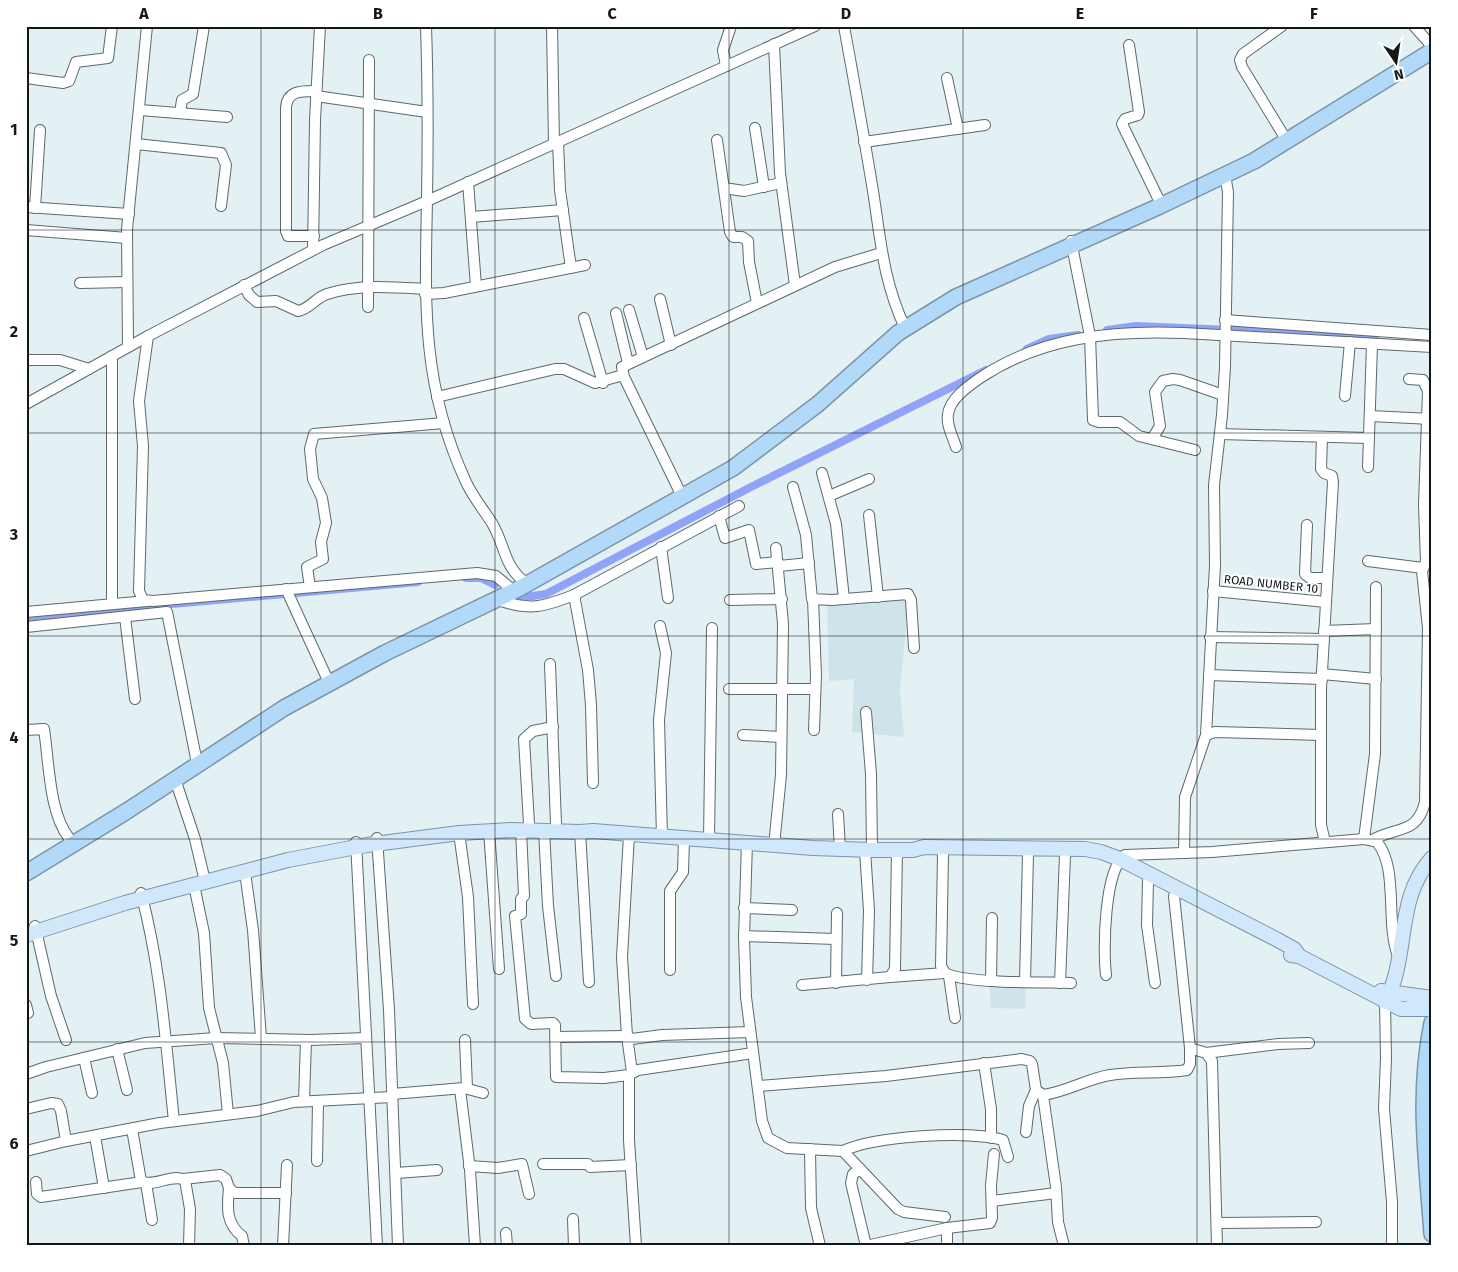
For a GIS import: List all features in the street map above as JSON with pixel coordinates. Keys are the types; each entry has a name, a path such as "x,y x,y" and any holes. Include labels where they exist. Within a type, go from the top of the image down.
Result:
{"highway":[{"path":"1071,242 1237,163 1431,46"},
{"path":"26,865 304,693 498,600 518,583 750,447 904,324 955,290 1226,175 1281,145 1431,46"},
{"path":"304,693 326,676 518,583 733,468 818,404 904,324"},
{"path":"26,873 175,779 196,760"},
{"path":"1432,1023 1425,1073 1422,1126 1432,1234"}],"main road":[{"path":"31,930 287,854 459,827 583,826 587,831 747,842 774,846 913,850 924,853 943,854 1065,855 1099,857 1118,861 1174,896 1291,955 1299,956 1358,986 1394,1000 1432,1010"},
{"path":"377,841 525,827"},
{"path":"199,881 245,872 356,844"},
{"path":"913,850 924,847 1085,849 1101,852 1276,939 1294,950 1299,956"},
{"path":"1394,1000 1398,956 1407,903 1416,882 1432,858"},
{"path":"1394,1000 1432,998"}],"street":[{"path":"26,78 64,83 69,81 76,62 108,58 112,26"},
{"path":"128,347 127,238 147,26"},
{"path":"180,113 182,100 193,94 204,26"},
{"path":"313,250 316,93 320,26"},
{"path":"426,26 427,201 425,291 429,356 444,423 466,482 494,528 518,583"},
{"path":"552,26 556,143 571,268"},
{"path":"726,66 723,50 730,26"},
{"path":"26,404 148,336 313,250 427,201 815,26"},
{"path":"844,26 881,253 889,290 904,324"},
{"path":"1282,26 1243,54 1240,60 1242,67 1284,136"},
{"path":"1414,26 1431,46"},
{"path":"774,44 781,184 795,285"},
{"path":"1129,45 1139,112 1138,115 1125,119 1122,124 1159,200"},
{"path":"368,308 370,225 369,60"},
{"path":"947,78 958,129"},
{"path":"314,236 292,237 288,236 286,231 286,108 288,97 291,94 316,93 370,104 427,112"},
{"path":"140,110 227,117"},
{"path":"864,142 985,125"},
{"path":"755,128 764,187"},
{"path":"40,130 31,208 129,214"},
{"path":"717,140 731,235 742,237 748,241 749,262 757,303"},
{"path":"136,144 221,153 226,165 221,206"},
{"path":"1184,853 1185,798 1206,735 1215,552 1214,485 1223,395 1228,192 1226,175"},
{"path":"468,182 476,286"},
{"path":"724,188 744,191 781,184"},
{"path":"471,217 563,210"},
{"path":"26,230 127,238"},
{"path":"1071,242 1090,336 1093,420 1099,422 1120,422 1134,434 1195,450"},
{"path":"679,490 623,375 622,367 835,267 881,253"},
{"path":"244,285 249,295 257,302 276,301 298,311 308,308 315,300 326,294 368,287 425,291 476,286 585,265"},
{"path":"80,283 127,282"},
{"path":"660,299 671,345"},
{"path":"629,310 643,357"},
{"path":"616,313 628,363"},
{"path":"584,318 602,383"},
{"path":"1225,320 1432,335"},
{"path":"956,447 947,416 952,404 967,388 996,368 1038,349 1090,336 1145,332 1432,347"},
{"path":"147,601 140,596 139,592 143,446 139,410 148,336"},
{"path":"1345,396 1350,342"},
{"path":"1368,467 1372,344"},
{"path":"112,356 112,604"},
{"path":"26,360 60,360 89,369"},
{"path":"437,397 555,369 564,369 590,382 602,383 623,375"},
{"path":"1106,975 1104,926 1118,861 1130,854 1243,850 1368,839 1414,824 1423,812 1427,784 1430,670 1427,564 1430,419 1428,386 1423,380 1409,379"},
{"path":"1152,439 1160,426 1155,392 1163,381 1180,380 1223,395"},
{"path":"1370,416 1430,419"},
{"path":"310,587 307,567 323,559 321,542 326,523 322,498 313,479 310,450 314,434 444,423"},
{"path":"1220,434 1369,438"},
{"path":"1322,437 1321,469 1324,473 1332,476 1333,482 1322,677 1321,825 1325,842"},
{"path":"822,473 836,524 844,599"},
{"path":"829,496 869,479"},
{"path":"793,487 804,522 813,599 814,730"},
{"path":"498,600 515,606 533,607 574,595 739,506"},
{"path":"869,515 878,596"},
{"path":"719,516 726,538 749,530 756,564 809,564"},
{"path":"1307,525 1306,574 1310,578 1327,578"},
{"path":"661,547 668,598"},
{"path":"774,846 782,737 782,599 776,548"},
{"path":"1368,561 1427,564"},
{"path":"26,612 147,601 287,592 310,587 476,573 496,576 518,583"},
{"path":"1368,839 1376,754 1376,587"},
{"name":"ROAD NUMBER 10","path":"1213,591 1326,602"},
{"path":"287,592 326,676"},
{"path":"813,599 844,599 906,594 909,596 914,648"},
{"path":"574,595 588,670 593,783"},
{"path":"730,600 782,599"},
{"path":"166,600 196,760"},
{"path":"26,626 167,612"},
{"path":"125,617 135,699"},
{"path":"660,626 666,653 659,720 662,837"},
{"path":"709,840 712,628"},
{"path":"1210,637 1324,635 1376,629"},
{"path":"550,664 553,727 546,890 556,976"},
{"path":"1209,675 1376,679"},
{"path":"729,689 815,689"},
{"path":"866,712 871,774 868,850 867,980"},
{"path":"553,727 534,731 524,739 524,896 520,900 521,914 515,916 523,1014 527,1023 553,1023 556,1029 556,1077 604,1078 753,1053"},
{"path":"26,730 44,729 59,820 61,828 69,838"},
{"path":"1206,735 1215,732 1321,735"},
{"path":"743,735 782,737"},
{"path":"175,779 189,820 199,881 207,955 206,987 211,1022 223,1063 228,1114"},
{"path":"838,814 840,849"},
{"path":"489,831 499,969"},
{"path":"587,831 589,982"},
{"path":"459,833 469,913 473,1004"},
{"path":"629,835 622,957 630,1074 631,1165 636,1246"},
{"path":"670,970 670,891 673,883 681,877 683,872 684,839"},
{"path":"1368,839 1380,847 1386,862 1392,936 1398,956"},
{"path":"377,841 389,1010 398,1246"},
{"path":"747,842 744,908 746,997 762,1121 768,1138 772,1142 787,1148 843,1151 871,1142 944,1135 991,1138 1005,1142 1008,1157"},
{"path":"356,844 377,1246"},
{"path":"890,977 894,969 897,850"},
{"path":"943,854 941,966 947,974 956,1018"},
{"path":"1025,982 1028,854"},
{"path":"1060,983 1065,855"},
{"path":"245,872 253,930 261,1038"},
{"path":"1148,881 1147,925 1155,983"},
{"path":"142,896 152,936 167,1041 174,1121"},
{"path":"1026,1132 1029,1106 1040,1093 1061,1092 1090,1080 1110,1075 1187,1070 1190,1064 1190,1048 1174,896"},
{"path":"744,908 792,910"},
{"path":"836,982 837,913"},
{"path":"991,980 992,918"},
{"path":"31,930 66,1040"},
{"path":"744,936 836,939"},
{"path":"802,986 890,977 947,974 991,980 1071,983"},
{"path":"1392,1246 1392,1202 1384,1109 1386,1058 1394,1000"},
{"path":"556,1037 626,1036 632,1039 662,1035 750,1032"},
{"path":"26,1074 117,1049 167,1041 216,1038 306,1040 366,1038"},
{"path":"304,1101 306,1040"},
{"path":"465,1040 464,1089 475,1246"},
{"path":"1190,1048 1206,1053 1278,1044 1310,1043"},
{"path":"117,1049 127,1090"},
{"path":"1206,1053 1212,1061 1213,1134 1218,1223 1217,1246"},
{"path":"84,1058 92,1093"},
{"path":"758,1086 886,1076 1022,1059 1030,1061 1040,1093 1056,1193 1058,1222 1064,1246"},
{"path":"984,1063 991,1109 991,1138"},
{"path":"26,1151 66,1141 174,1121 257,1111 304,1101 369,1098 464,1089 483,1093"},
{"path":"317,1161 318,1101"},
{"path":"26,1109 52,1103 58,1104 66,1141"},
{"path":"132,1129 152,1220"},
{"path":"95,1136 104,1188"},
{"path":"810,1149 811,1208 820,1246"},
{"path":"843,1151 851,1157 898,1209 904,1212 945,1217"},
{"path":"860,1169 853,1174 850,1183 866,1246 947,1228 990,1223 992,1218 994,1154"},
{"path":"469,1166 498,1168 522,1164 529,1194"},
{"path":"543,1164 588,1164 590,1167 631,1165"},
{"path":"283,1246 287,1165"},
{"path":"396,1173 437,1170"},
{"path":"36,1182 38,1194 41,1197 220,1175 226,1179 229,1188 228,1207 231,1226 242,1236 244,1246"},
{"path":"184,1179 188,1186 189,1199 189,1246"},
{"path":"229,1188 234,1193 286,1193"},
{"path":"992,1201 1056,1193"},
{"path":"573,1219 574,1246"},
{"path":"1218,1223 1316,1222"},
{"path":"947,1228 947,1246"},
{"path":"506,1233 507,1246"}],"shaded area":[{"path":"904,591 907,615 900,691 904,737 852,732 854,679 829,681 827,599"},
{"path":"989,977 1026,980 1025,1009 991,1008"}],"waterway":[{"path":"1107,330 1136,326 1375,336"},
{"path":"1027,349 1049,339 1078,335"},
{"path":"512,594 526,597 546,594 751,487 986,370"},
{"path":"466,578 481,578 495,585"},
{"path":"26,617 418,582"}]}
